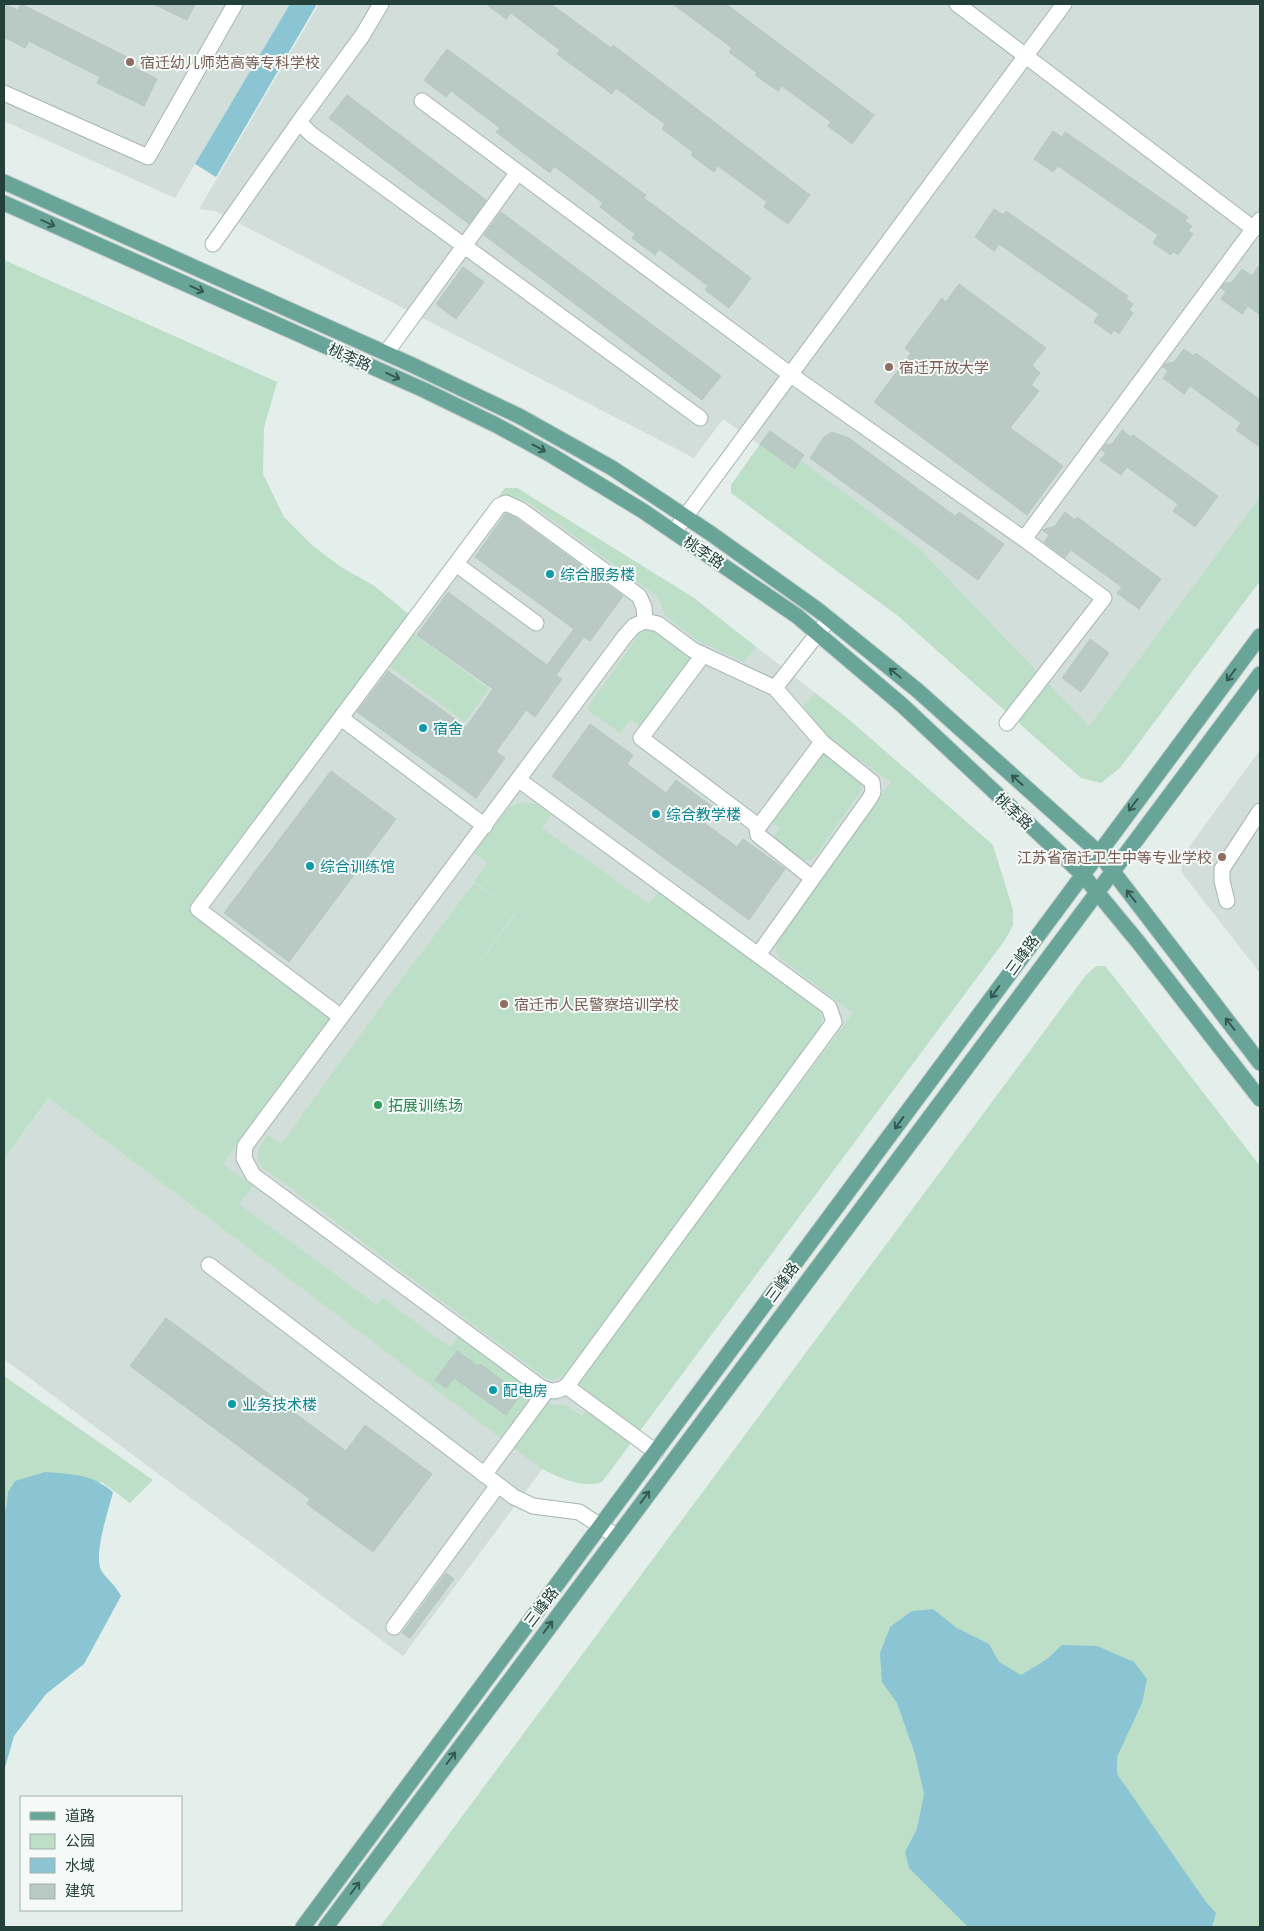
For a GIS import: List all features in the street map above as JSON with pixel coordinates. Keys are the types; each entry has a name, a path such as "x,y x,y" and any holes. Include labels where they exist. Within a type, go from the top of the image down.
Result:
{"main road":[{"name":"桃李路","path":"4,182 386,353 520,416 612,468 686,516 829,619 917,690 1098,852 1260,1063"},
{"name":"桃李路","path":"4,203 480,417 551,455 674,532 797,616 902,705 1082,874 1139,943 1260,1099"},
{"name":"三峰路","path":"303,1927 1098,852 1260,636"},
{"name":"三峰路","path":"326,1927 616,1536 1098,894 1260,674"}],"lane":[{"path":"4,93 148,157 235,4"},
{"path":"213,244 362,36 381,4"},
{"path":"957,4 1257,225 1024,539"},
{"path":"674,532 1064,4"},
{"path":"422,101 790,375 1024,539 1104,598 1007,723"},
{"path":"299,122 311,134 700,418"},
{"path":"386,353 518,172"},
{"path":"341,1017 198,910 499,506 506,503 521,510 639,596 644,607 645,621"},
{"path":"456,564 536,623"},
{"path":"775,688 829,619"},
{"path":"519,780 829,1007 834,1022 566,1386 559,1391 551,1392 252,1175 244,1158 244,1146 626,636 634,626 645,621 658,624 703,655 775,688 822,742 872,782 873,792 758,955"},
{"path":"703,655 641,738 758,826"},
{"path":"341,718 485,826"},
{"path":"812,878 758,836 758,826 822,742"},
{"path":"1227,901 1222,882 1222,868 1260,812"},
{"path":"209,1265 498,1486 524,1503 579,1512 616,1536"},
{"path":"566,1386 656,1452"},
{"path":"484,1475 547,1390"},
{"path":"394,1627 498,1486"}],"shaded area":[{"name":"宿迁幼儿师范高等专科学校","path":"4,4 290,4 175,198 4,121"},
{"name":"宿迁开放大学","path":"319,4 1260,4 1260,497 1089,726 794,469 723,419 694,458 215,211 199,209"},
{"name":"宿迁市人民警察培训学校","path":"505,488 517,488 694,598 847,718 993,845 596,1397 403,1656 4,1359 4,1159"},
{"name":"江苏省宿迁卫生中等专业学校","path":"1260,750 1260,973 1182,873 1181,863 1186,851"}],"green space":[{"path":"4,260 277,382 264,428 263,474 284,517 313,546 341,567 373,585 410,615 190,909 326,1010 329,1020 223,1164 253,1186 239,1204 377,1305 383,1298 450,1347 458,1336 552,1405 564,1404 582,1416 595,1397 577,1383 853,1013 780,958 776,950 777,935 891,782 826,737 803,707 815,693 847,718 993,845 1013,910 1013,925 1005,940 602,1482 594,1484 579,1483 564,1479 542,1469 49,1098 4,1159"},
{"path":"760,444 793,469 800,460 920,549 1089,726 1260,497 1260,581 1120,768 1101,783 1081,778 898,616 731,493 731,485"},
{"path":"505,488 517,488 694,598 756,647 744,662 699,642 665,615 658,597 528,502 513,497 498,498"},
{"path":"651,629 692,659 641,726 630,720 620,733 589,711 588,707 640,633"},
{"path":"414,634 489,689 465,722 390,667"},
{"path":"823,753 860,780 862,789 817,854 812,859 802,862 773,840 779,828 772,822 771,817"},
{"path":"521,803 536,804 551,815 542,828 649,904 659,891 817,1005 822,1018 821,1027 565,1375 553,1380 544,1377 262,1167 258,1158 260,1147 268,1135 281,1144 474,883 511,910 474,881 487,863 474,853 511,806","holes":["515,913 516,914 458,991"]},
{"path":"1096,966 1105,966 1260,1166 1260,1927 380,1927 1086,975"},
{"path":"4,1376 153,1480 130,1503 102,1482 8,1492 4,1513"}],"water":[{"path":"290,4 317,4 216,177 195,164"},
{"path":"45,1472 73,1474 89,1478 113,1492 100,1545 99,1565 102,1572 121,1596 84,1664 46,1694 14,1736 4,1771 4,1513 8,1492 15,1481"},
{"path":"933,1609 957,1628 989,1644 999,1662 1021,1675 1047,1659 1062,1645 1097,1646 1134,1662 1147,1679 1142,1703 1117,1757 1117,1774 1206,1902 1216,1913 1212,1927 968,1927 909,1868 905,1852 917,1829 924,1794 915,1754 897,1703 882,1682 880,1653 890,1627 912,1611"}],"building":[{"path":"4,4 18,10 21,4 129,58 126,63 157,79 144,106 97,83 100,77 29,41 25,48 4,37"},
{"path":"153,4 195,4 187,20"},
{"path":"486,4 551,4 611,48 613,45 810,195 788,224 764,207 767,202 718,166 714,172 691,155 693,152 662,129 665,124 616,88 612,94 557,54 560,50 511,13 506,19"},
{"path":"673,4 726,4 874,115 852,144 828,126 831,122 782,86 778,91 755,75 757,73 729,52 732,48"},
{"path":"447,49 646,195 644,198 751,278 729,308 705,290 708,286 659,249 655,255 632,238 635,234 600,207 603,203 554,166 550,173 496,132 500,128 451,91 446,97 424,80"},
{"path":"347,95 486,200 469,224 329,118"},
{"path":"1053,131 1062,137 1065,132 1188,217 1185,221 1192,226 1188,231 1193,234 1178,255 1173,251 1171,255 1153,243 1158,235 1058,166 1053,172 1034,159"},
{"path":"994,209 1003,215 1006,211 1128,296 1126,299 1133,304 1129,310 1133,313 1119,334 1114,330 1111,334 1094,322 1099,314 999,244 994,251 975,237"},
{"path":"501,212 721,376 702,400 484,235"},
{"path":"1260,264 1260,315 1248,306 1242,314 1221,299 1226,291 1221,288 1224,284 1232,282 1242,269 1252,276"},
{"path":"463,267 484,282 456,319 436,304"},
{"path":"959,284 1046,348 1032,365 1040,373 1031,385 1039,391 1010,428 1063,466 1027,515 874,402 911,353 905,348 942,298 946,302"},
{"path":"1184,349 1194,356 1196,353 1260,400 1260,447 1236,430 1241,423 1190,386 1184,394 1163,378 1168,371 1163,367 1165,364 1174,362"},
{"path":"1122,430 1131,437 1133,435 1218,496 1195,527 1173,511 1178,504 1127,467 1121,475 1100,460 1106,453 1102,450 1105,445 1112,444"},
{"path":"770,431 804,455 794,469 760,444"},
{"path":"832,432 849,438 955,516 959,512 1004,544 978,580 810,458 824,437"},
{"path":"1065,512 1075,520 1077,517 1161,579 1139,609 1117,593 1122,587 1071,550 1065,558 1044,542 1049,535 1042,530 1055,526"},
{"path":"506,513 516,518 623,596 590,641 584,637 556,675 562,679 535,717 526,710 496,752 505,758 476,798 357,712 388,671 466,727 493,689 417,635 448,592 547,665 574,629 475,557"},
{"path":"1090,639 1109,653 1081,692 1062,678"},
{"name":"综合教学楼","path":"590,724 633,755 627,764 666,793 676,780 713,807 703,822 737,847 743,839 785,869 749,920 552,776"},
{"name":"综合训练馆","path":"331,771 396,819 289,962 224,913"},
{"path":"166,1318 346,1451 365,1425 432,1474 373,1552 307,1504 310,1499 130,1366"},
{"name":"配电房","path":"457,1351 478,1366 480,1364 521,1394 506,1415 454,1378 446,1388 435,1380"},
{"path":"446,1573 454,1579 410,1638 402,1633"}],"place":[{"name":"宿迁幼儿师范高等专科学校","path":"130,62"},
{"name":"宿迁开放大学","path":"889,367"},
{"name":"综合服务楼","path":"550,574"},
{"name":"宿舍","path":"423,728"},
{"name":"综合教学楼","path":"656,814"},
{"name":"江苏省宿迁卫生中等专业学校","path":"1222,857"},
{"name":"综合训练馆","path":"310,866"},
{"name":"宿迁市人民警察培训学校","path":"504,1004"},
{"name":"拓展训练场","path":"378,1105"},
{"name":"配电房","path":"493,1390"},
{"name":"业务技术楼","path":"232,1404"}]}
